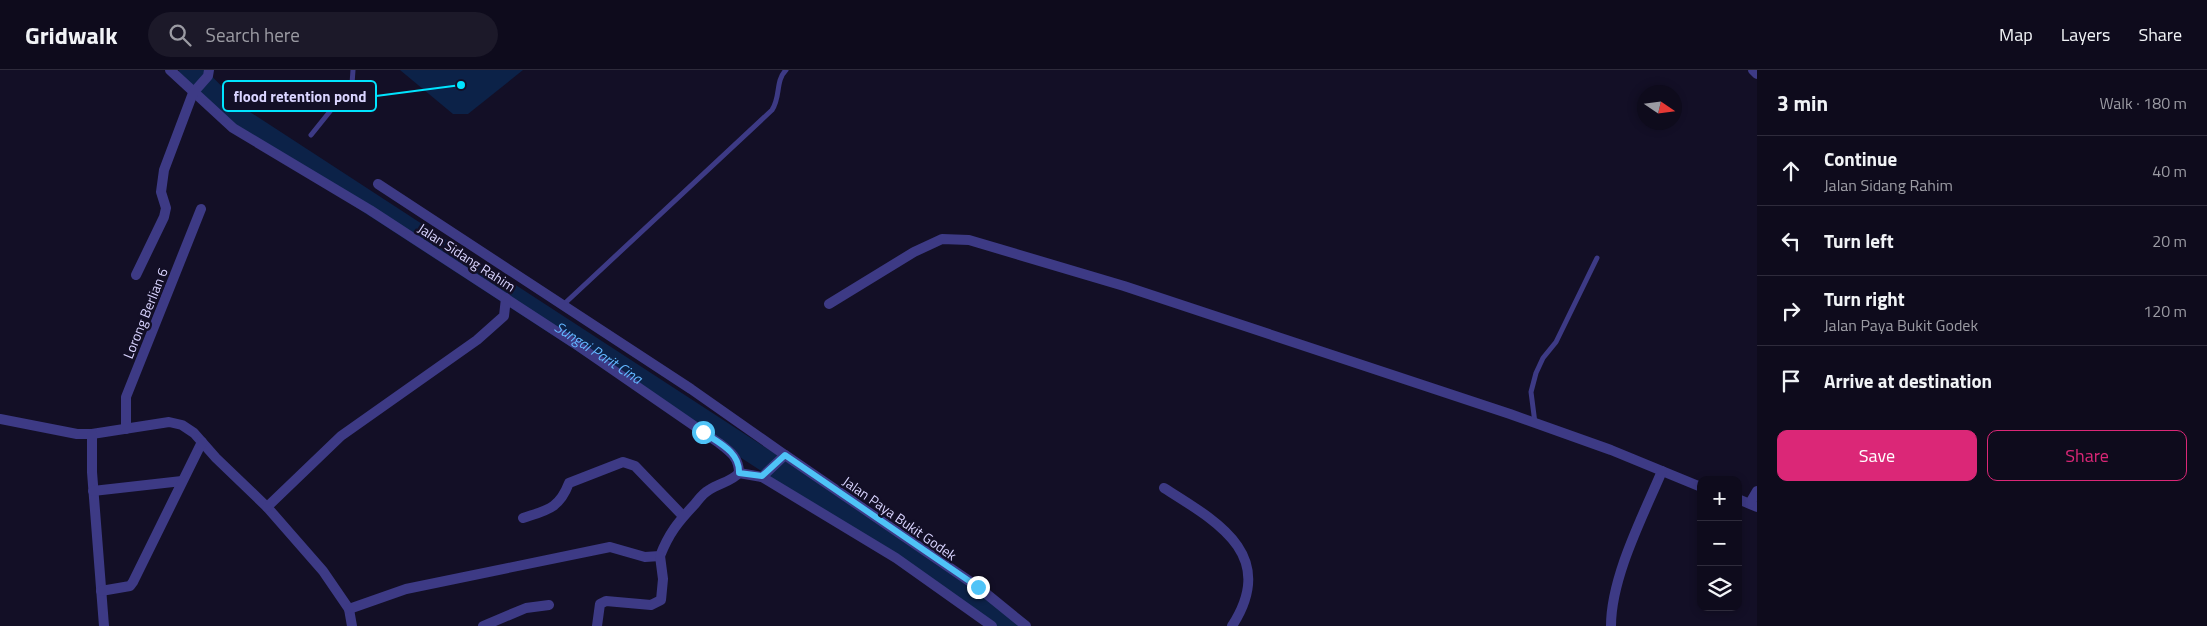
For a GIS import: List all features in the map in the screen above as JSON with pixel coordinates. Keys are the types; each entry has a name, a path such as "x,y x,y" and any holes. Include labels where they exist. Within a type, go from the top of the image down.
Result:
{"street":[{"name":"Jalan Sidang Rahim","path":"170,70 195,90 232,128 370,210 574,343 732,452 739,463 753,474"},
{"path":"1753,70 1757,74"},
{"path":"136,275 164,217 166,208 161,192 164,170 195,90 208,73"},
{"name":"Jalan Paya Bukit Godek","path":"378,184 691,389 784,456 978,587 1026,626"},
{"name":"Lorong Berlian 6","path":"126,428 126,397 201,209"},
{"path":"829,304 914,252 935,242 942,239 969,240 1124,286 1534,423 1697,485"},
{"path":"267,507 341,436 477,340 504,316 506,298"},
{"path":"0,419 77,434 92,434 169,422 182,425 202,442 267,507 323,571 349,609 352,626"},
{"path":"92,434 93,491 104,626"},
{"path":"101,591 130,586 134,582 202,442"},
{"path":"597,626 600,604 606,601 651,605 661,600 663,580 660,556 668,535 706,491 721,483 753,474 784,456"},
{"path":"523,518 553,508 564,496 569,483 623,462 635,466 684,516"},
{"path":"1611,626 1613,596 1632,542 1662,471"},
{"path":"753,474 896,558 992,626"},
{"path":"93,491 182,481"},
{"path":"1164,488 1226,530 1239,546 1246,562 1248,580 1245,599 1232,626"},
{"path":"1753,505 1757,492"},
{"path":"349,609 406,589 610,547 645,557 660,556"},
{"path":"483,626 526,608 549,605"}],"lane":[{"path":"311,135 352,84 353,70"},
{"path":"563,306 772,110 777,103 781,75 786,70"},
{"path":"1534,423 1532,392 1536,373 1543,358 1556,342 1597,258"}],"water":[{"path":"400,70 523,70 468,114 453,114"}],"waterway":[{"name":"Sungai Parit Cina","path":"190,70 236,116 998,612 1013,626"}],"place":[{"name":"flood retention pond","path":"461,85"}],"route":[{"path":"703,432 732,452 739,463 739,473 762,476 785,455 810,470 844,497 978,587"}]}
